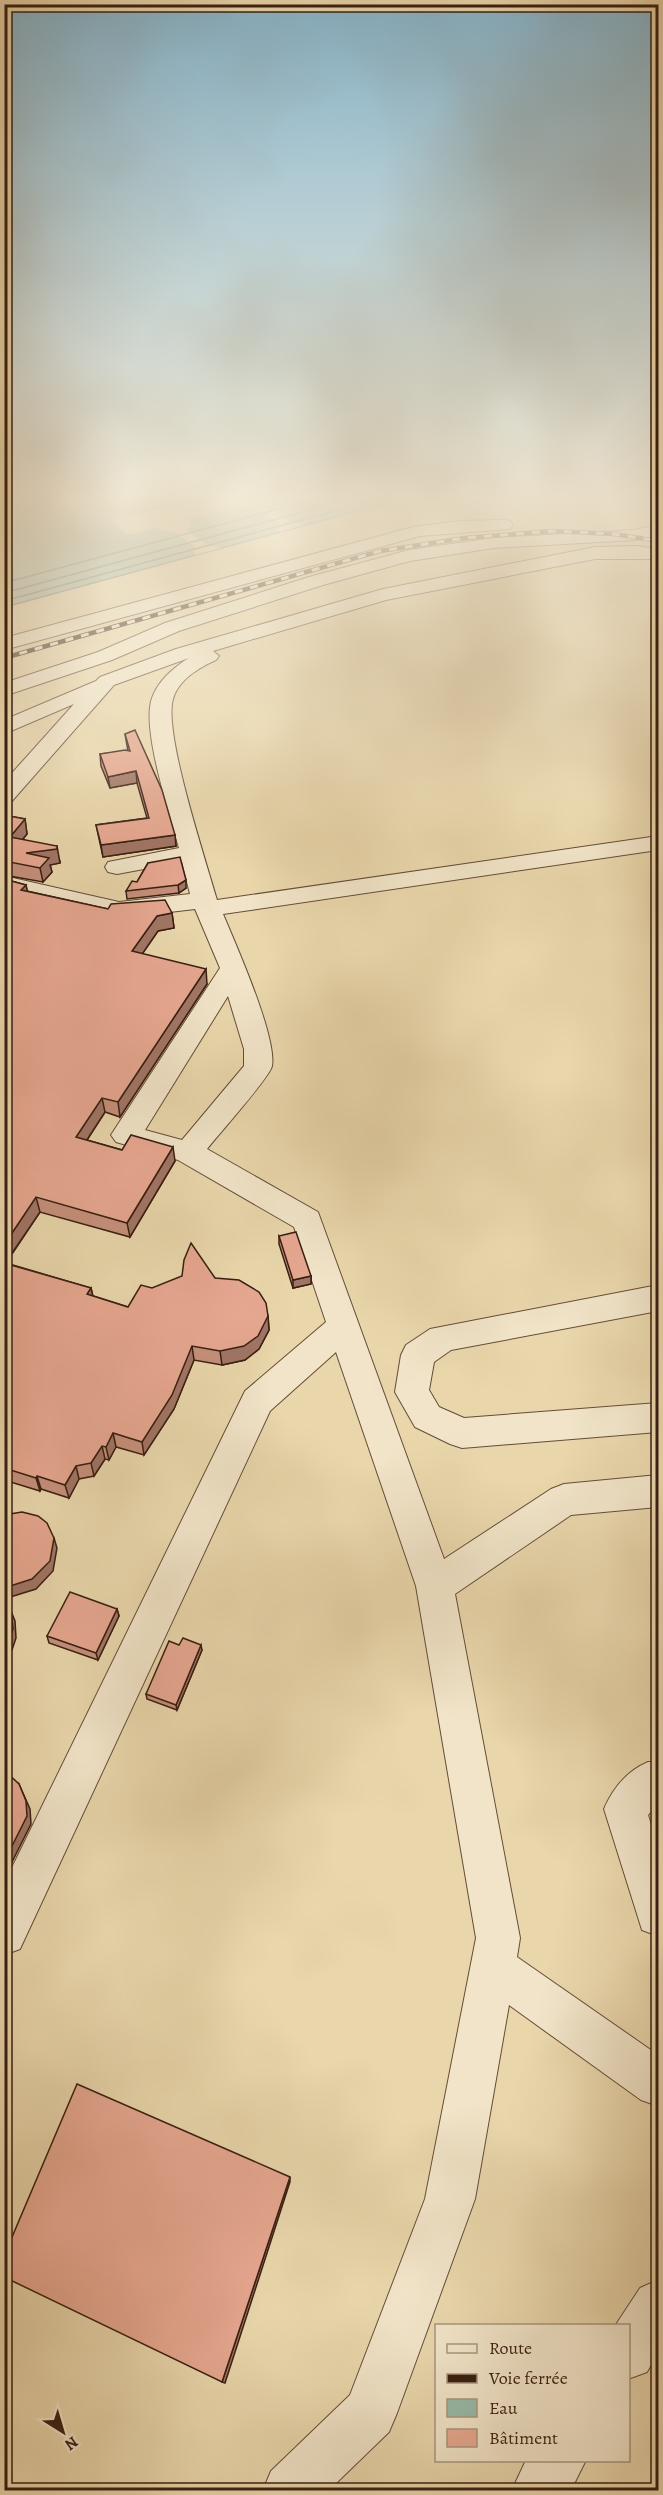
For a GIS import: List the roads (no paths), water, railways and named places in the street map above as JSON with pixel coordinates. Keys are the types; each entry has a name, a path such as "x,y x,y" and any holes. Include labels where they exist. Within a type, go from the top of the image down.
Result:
{"street":[{"path":"4,644 127,610"},
{"path":"4,680 224,610"},
{"path":"4,700 256,616 267,617 291,610"},
{"path":"4,728 107,681 183,653 329,610"},
{"path":"188,1152 258,1068 258,1048 233,968 206,904 192,854 160,725 162,699 178,676 196,661 259,639 381,610"},
{"path":"4,670 91,644 172,627"},
{"path":"4,690 105,657 172,627"},
{"path":"4,713 128,657"},
{"path":"4,796 107,681"},
{"path":"4,882 119,910 206,904 658,843"},
{"path":"117,867 192,854"},
{"path":"233,968 126,1135 188,1152 306,1220 435,1586 498,1938 450,2199 370,2413 290,2490"},
{"path":"658,1298 442,1338 418,1354 411,1392 427,1417 462,1432 658,1418"},
{"path":"4,1933 257,1401 344,1326"},
{"path":"370,1401 411,1392"},
{"path":"435,1586 564,1500 658,1491"},
{"path":"658,1783 648,1783 625,1809 658,1914"},
{"path":"493,1968 658,2083"},
{"path":"630,2350 658,2306"},
{"path":"539,2490 558,2462"}],"railway":[{"path":"4,658 171,610"}]}
